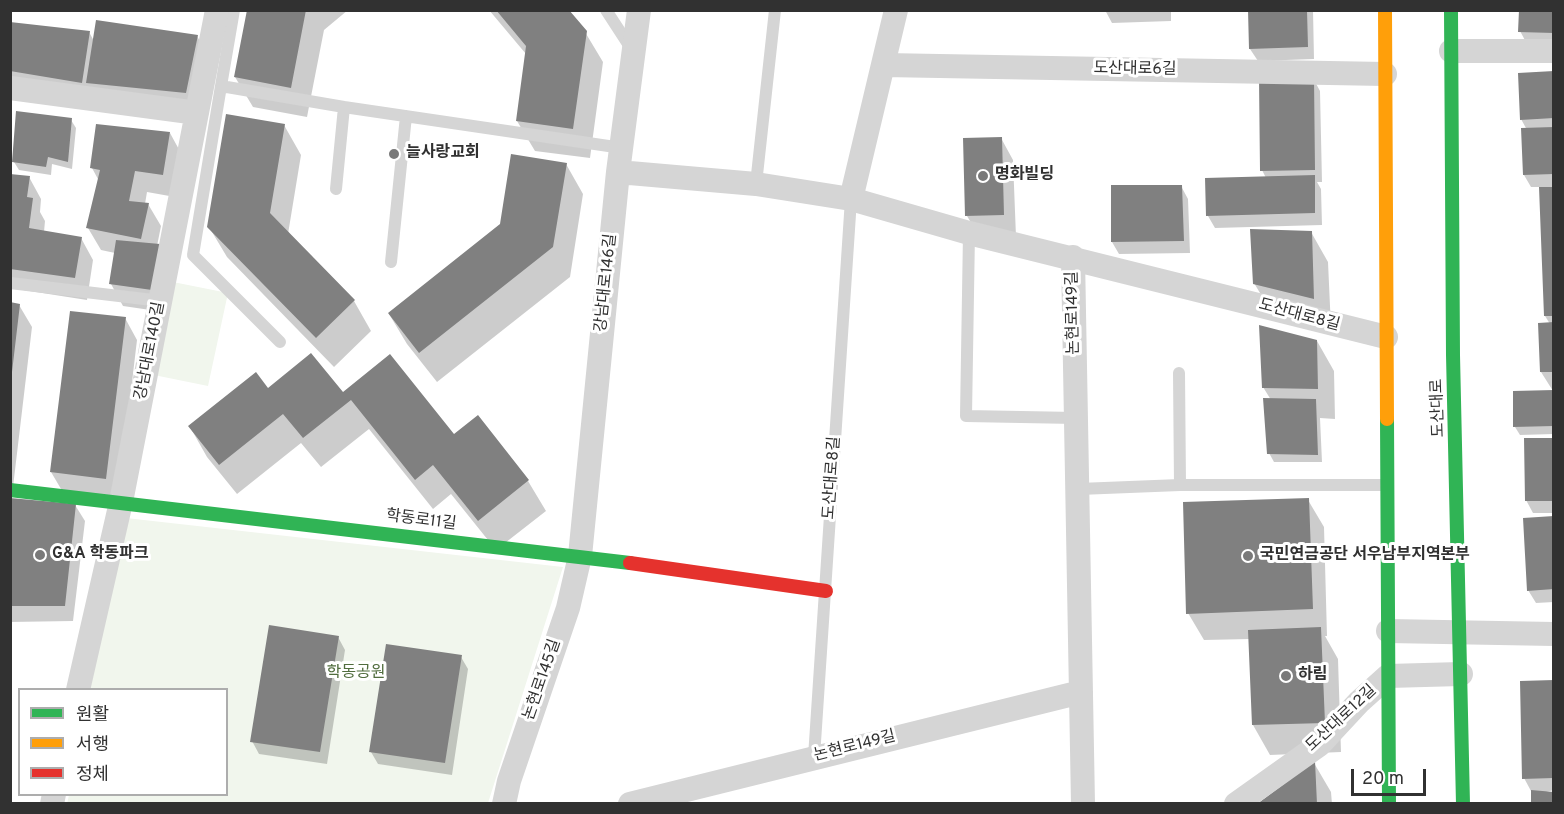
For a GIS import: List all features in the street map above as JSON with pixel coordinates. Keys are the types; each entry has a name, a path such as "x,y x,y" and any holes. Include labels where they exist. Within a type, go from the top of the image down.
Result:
{"main road":[{"path":"1385,10 1389,804"},
{"name":"도산대로","path":"1451,10 1453,355 1463,804"},
{"name":"학동로11길","path":"10,490 580,556 826,591"}],"street":[{"name":"강남대로140길","path":"78,688 121,502 217,10"},
{"name":"강남대로146길","path":"580,556 618,172 639,10"},
{"name":"도산대로8길","path":"851,199 896,10"},
{"path":"1451,51 1554,51"},
{"name":"도산대로6길","path":"884,65 1385,74"},
{"path":"10,88 197,113"},
{"name":"도산대로8길","path":"618,172 756,184 851,199 969,232 1386,338"},
{"name":"논현로149길","path":"1073,257 1083,804"},
{"name":"논현로145길","path":"504,804 509,782 568,608 580,556"},
{"path":"1388,631 1554,634"},
{"name":"도산대로12길","path":"1236,804 1319,745 1359,702 1388,676 1461,674"},
{"name":"논현로149길","path":"630,804 1081,692"}],"lane":[{"path":"234,10 193,255 280,342"},
{"path":"606,10 635,53"},
{"path":"756,184 775,10"},
{"path":"221,86 344,107 622,148"},
{"path":"336,189 344,107"},
{"path":"391,262 406,116"},
{"name":"도산대로8길","path":"814,757 851,199"},
{"path":"969,232 966,416 1076,418"},
{"path":"10,283 160,301"},
{"path":"1179,372 1180,485"},
{"path":"1078,489 1180,485 1387,485"}],"green space":[{"path":"168,281 228,293 208,386 149,374"},
{"name":"학동공원","path":"126,518 563,567 488,803 67,804 69,796 228,796 228,688 87,688"}],"building":[{"path":"247,10 306,10 291,88 234,77"},
{"path":"496,10 569,10 587,31 573,129 516,121 526,46"},
{"path":"1248,10 1307,10 1308,47 1249,49"},
{"path":"1519,10 1554,10 1554,33 1518,32"},
{"path":"96,20 198,35 186,93 86,83"},
{"path":"10,22 90,31 82,83 10,71"},
{"path":"1554,71 1554,118 1520,120 1518,73"},
{"path":"1314,77 1315,170 1260,171 1259,78"},
{"path":"16,111 72,118 68,162 48,157 46,167 12,162"},
{"path":"226,114 285,124 270,213 355,300 316,338 207,227"},
{"path":"96,124 170,132 163,175 135,171 129,201 149,203 141,239 86,228 100,170 90,168"},
{"path":"1554,127 1554,174 1523,175 1521,128"},
{"name":"명화빌딩","path":"1002,137 1004,215 965,216 963,138"},
{"path":"511,154 567,163 553,247 419,353 388,313 500,224"},
{"path":"10,174 30,176 27,197 33,198 29,228 82,237 75,278 10,269"},
{"path":"1315,175 1315,213 1206,216 1205,178"},
{"path":"1111,185 1182,185 1184,241 1111,242"},
{"path":"1539,187 1554,187 1554,316 1544,316"},
{"path":"1250,229 1312,231 1314,299 1253,284"},
{"path":"116,240 160,244 152,290 109,284"},
{"path":"10,302 20,304 12,372 10,372"},
{"path":"70,311 126,317 106,479 50,472"},
{"path":"1554,322 1554,372 1540,372 1538,323"},
{"path":"1259,325 1317,340 1318,389 1262,388"},
{"path":"311,353 343,392 390,354 454,434 478,415 529,480 478,521 433,465 415,480 351,400 303,438 283,414 219,465 188,426 256,372 268,388"},
{"path":"1554,390 1554,426 1513,427 1513,391"},
{"path":"1263,398 1316,399 1318,455 1267,454"},
{"path":"1524,438 1554,438 1554,501 1525,501"},
{"name":"G&A 학동파크","path":"10,498 76,504 65,606 10,606"},
{"name":"국민연금공단 서우남부지역본부","path":"1309,498 1313,609 1186,614 1183,502"},
{"path":"1554,516 1554,589 1527,591 1523,518"},
{"path":"269,625 339,636 320,752 250,742"},
{"name":"하림","path":"1321,627 1325,723 1252,725 1248,630"},
{"path":"386,644 462,655 445,763 369,752"},
{"path":"1554,680 1554,778 1522,779 1520,681"},
{"path":"1315,761 1317,804 1257,804"},
{"path":"1531,790 1554,792 1554,804 1531,804"}],"traffic: fast":[{"path":"1451,10 1453,355 1463,804"},
{"path":"1387,419 1389,804"},
{"path":"10,490 630,563"}],"traffic: slow":[{"path":"1385,10 1387,419"}],"traffic: jam":[{"path":"630,563 826,591"}],"place":[{"name":"늘사랑교회","path":"394,154"},
{"name":"명화빌딩","path":"983,176"},
{"name":"G&A 학동파크","path":"40,555"},
{"name":"국민연금공단 서우남부지역본부","path":"1248,556"},
{"name":"하림","path":"1286,676"}]}
